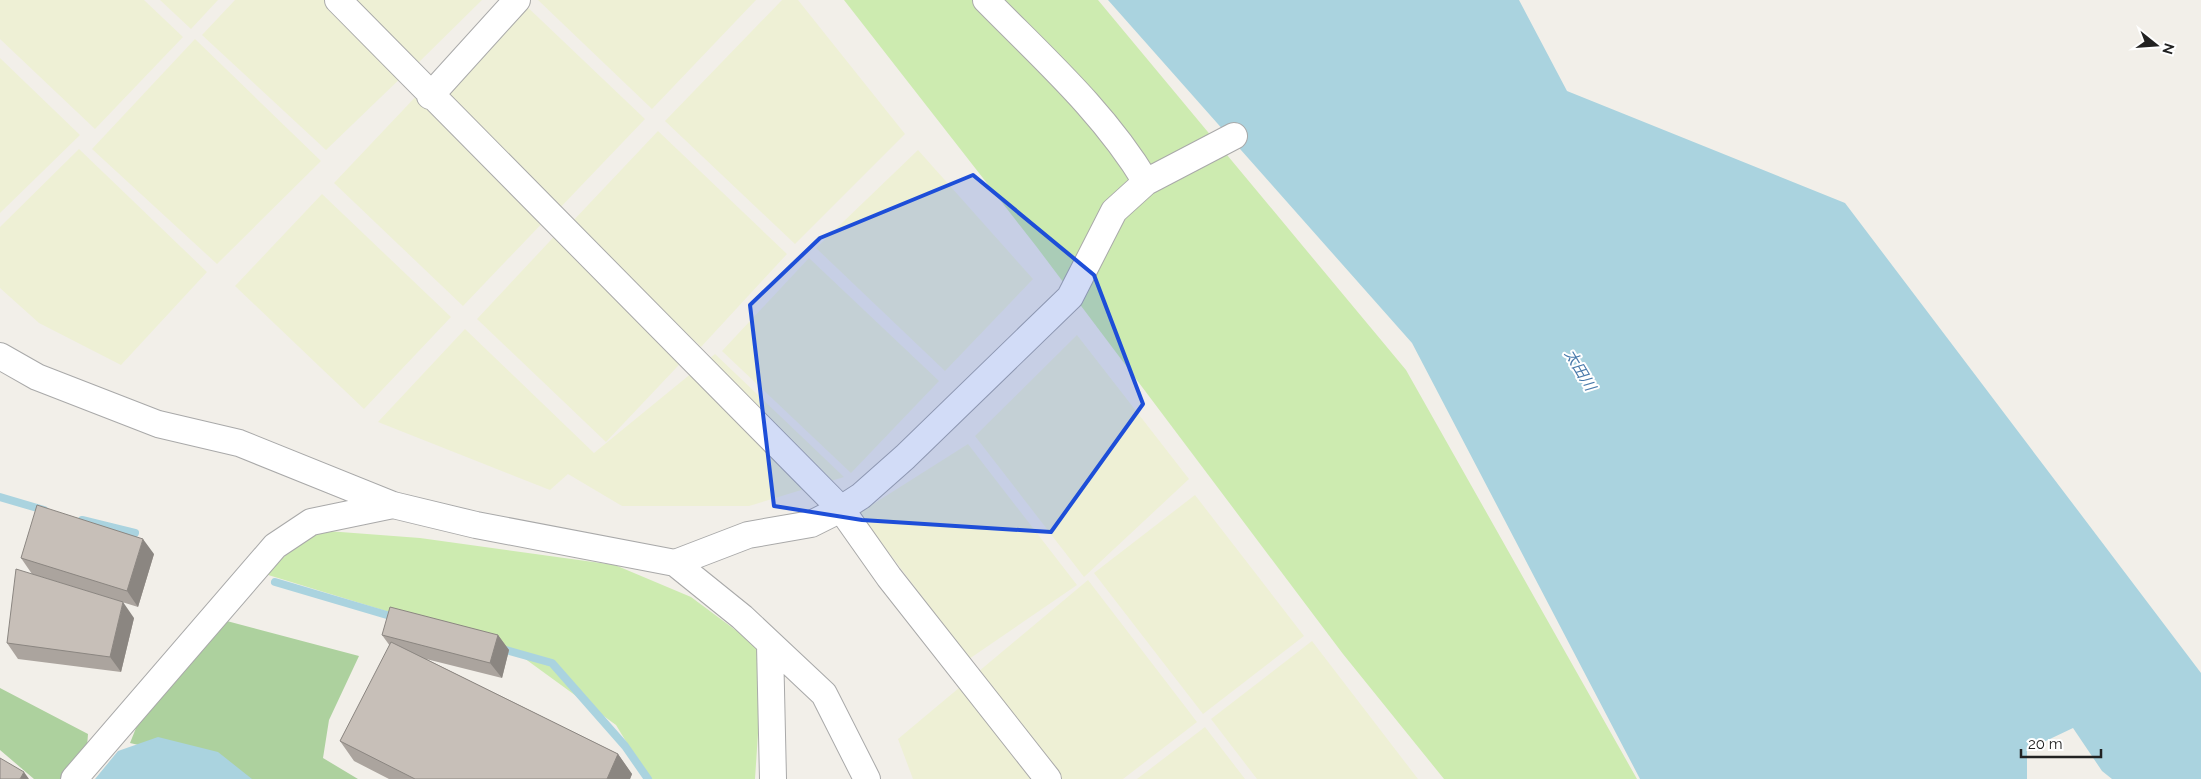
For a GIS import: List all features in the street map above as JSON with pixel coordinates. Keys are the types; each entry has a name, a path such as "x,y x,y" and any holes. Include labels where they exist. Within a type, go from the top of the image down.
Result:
{"street":[{"path":"338,0 430,96 841,509 889,577 1048,779"},
{"path":"430,96 517,0"},
{"path":"986,0 1083,97 1127,150 1146,182"},
{"path":"675,564 748,535 811,524 841,509 861,496 905,457 1070,297 1114,211 1146,182 1234,136"},
{"path":"0,356 37,377 158,424 240,443 393,504 476,525 675,564 742,617 824,694 867,779"},
{"path":"74,779 275,546 311,522 393,504"},
{"path":"770,645 773,779"}],"highlighted area":[{"path":"973,175 1094,275 1143,404 1051,532 862,520 774,506 750,305 820,238"}],"green space":[{"path":"0,0 144,0 183,37 95,129 0,39"},
{"path":"160,0 218,0 191,29"},
{"path":"235,0 339,0 407,72 326,150 202,35"},
{"path":"352,0 482,0 414,67"},
{"path":"520,0 645,119 557,211 428,88"},
{"path":"538,0 756,0 652,109"},
{"path":"782,0 798,0 905,134 795,244 665,121"},
{"path":"844,0 1098,0 1406,370 1637,779 1444,779 1343,654 1036,246"},
{"path":"195,39 321,161 217,264 92,149"},
{"path":"0,58 80,135 0,213"},
{"path":"421,91 551,214 463,306 334,183"},
{"path":"658,131 787,254 701,347 571,223"},
{"path":"79,149 207,272 121,365 39,323 0,288 0,227"},
{"path":"918,150 1033,279 945,371 816,248"},
{"path":"322,194 451,317 364,409 235,286"},
{"path":"564,226 694,349 606,442 477,319"},
{"path":"809,258 939,381 851,473 722,351"},
{"path":"465,329 594,453 715,354 844,477 749,506 622,506 568,474 550,490 378,422"},
{"path":"1077,335 1189,479 1084,577 975,436"},
{"path":"968,444 1077,585 969,659 859,513"},
{"path":"1195,495 1304,636 1203,714 1094,573"},
{"path":"314,530 420,538 615,565 691,597 757,646 762,673 755,779 649,779 616,725 513,650 265,574"},
{"path":"1088,580 1197,722 1123,779 913,779 898,739"},
{"path":"223,620 359,656 329,720 323,758 358,779 218,779 164,751 130,743 148,698"},
{"path":"1312,641 1418,779 1257,779 1211,719"},
{"path":"0,688 88,734 86,760 63,779 34,779 0,750"},
{"path":"1205,727 1245,779 1137,779"}],"water":[{"name":"太田川","path":"1108,0 1519,0 1567,91 1845,203 2201,673 2201,779 2112,779 2102,771 2073,728 2027,750 2027,779 1640,779 1412,343"},
{"path":"158,737 218,752 252,779 95,779 118,751"}],"building":[{"path":"37,505 143,539 127,591 21,558"},
{"path":"16,569 123,602 110,657 7,643"},
{"path":"390,607 498,635 490,663 382,635"},
{"path":"391,642 618,754 607,779 415,779 340,741"},
{"path":"0,758 24,772 20,779 0,779"}],"waterway":[{"path":"0,497 44,510"},
{"path":"82,520 135,533"},
{"path":"275,582 397,618"},
{"path":"499,648 552,663 625,746 648,779"}]}
